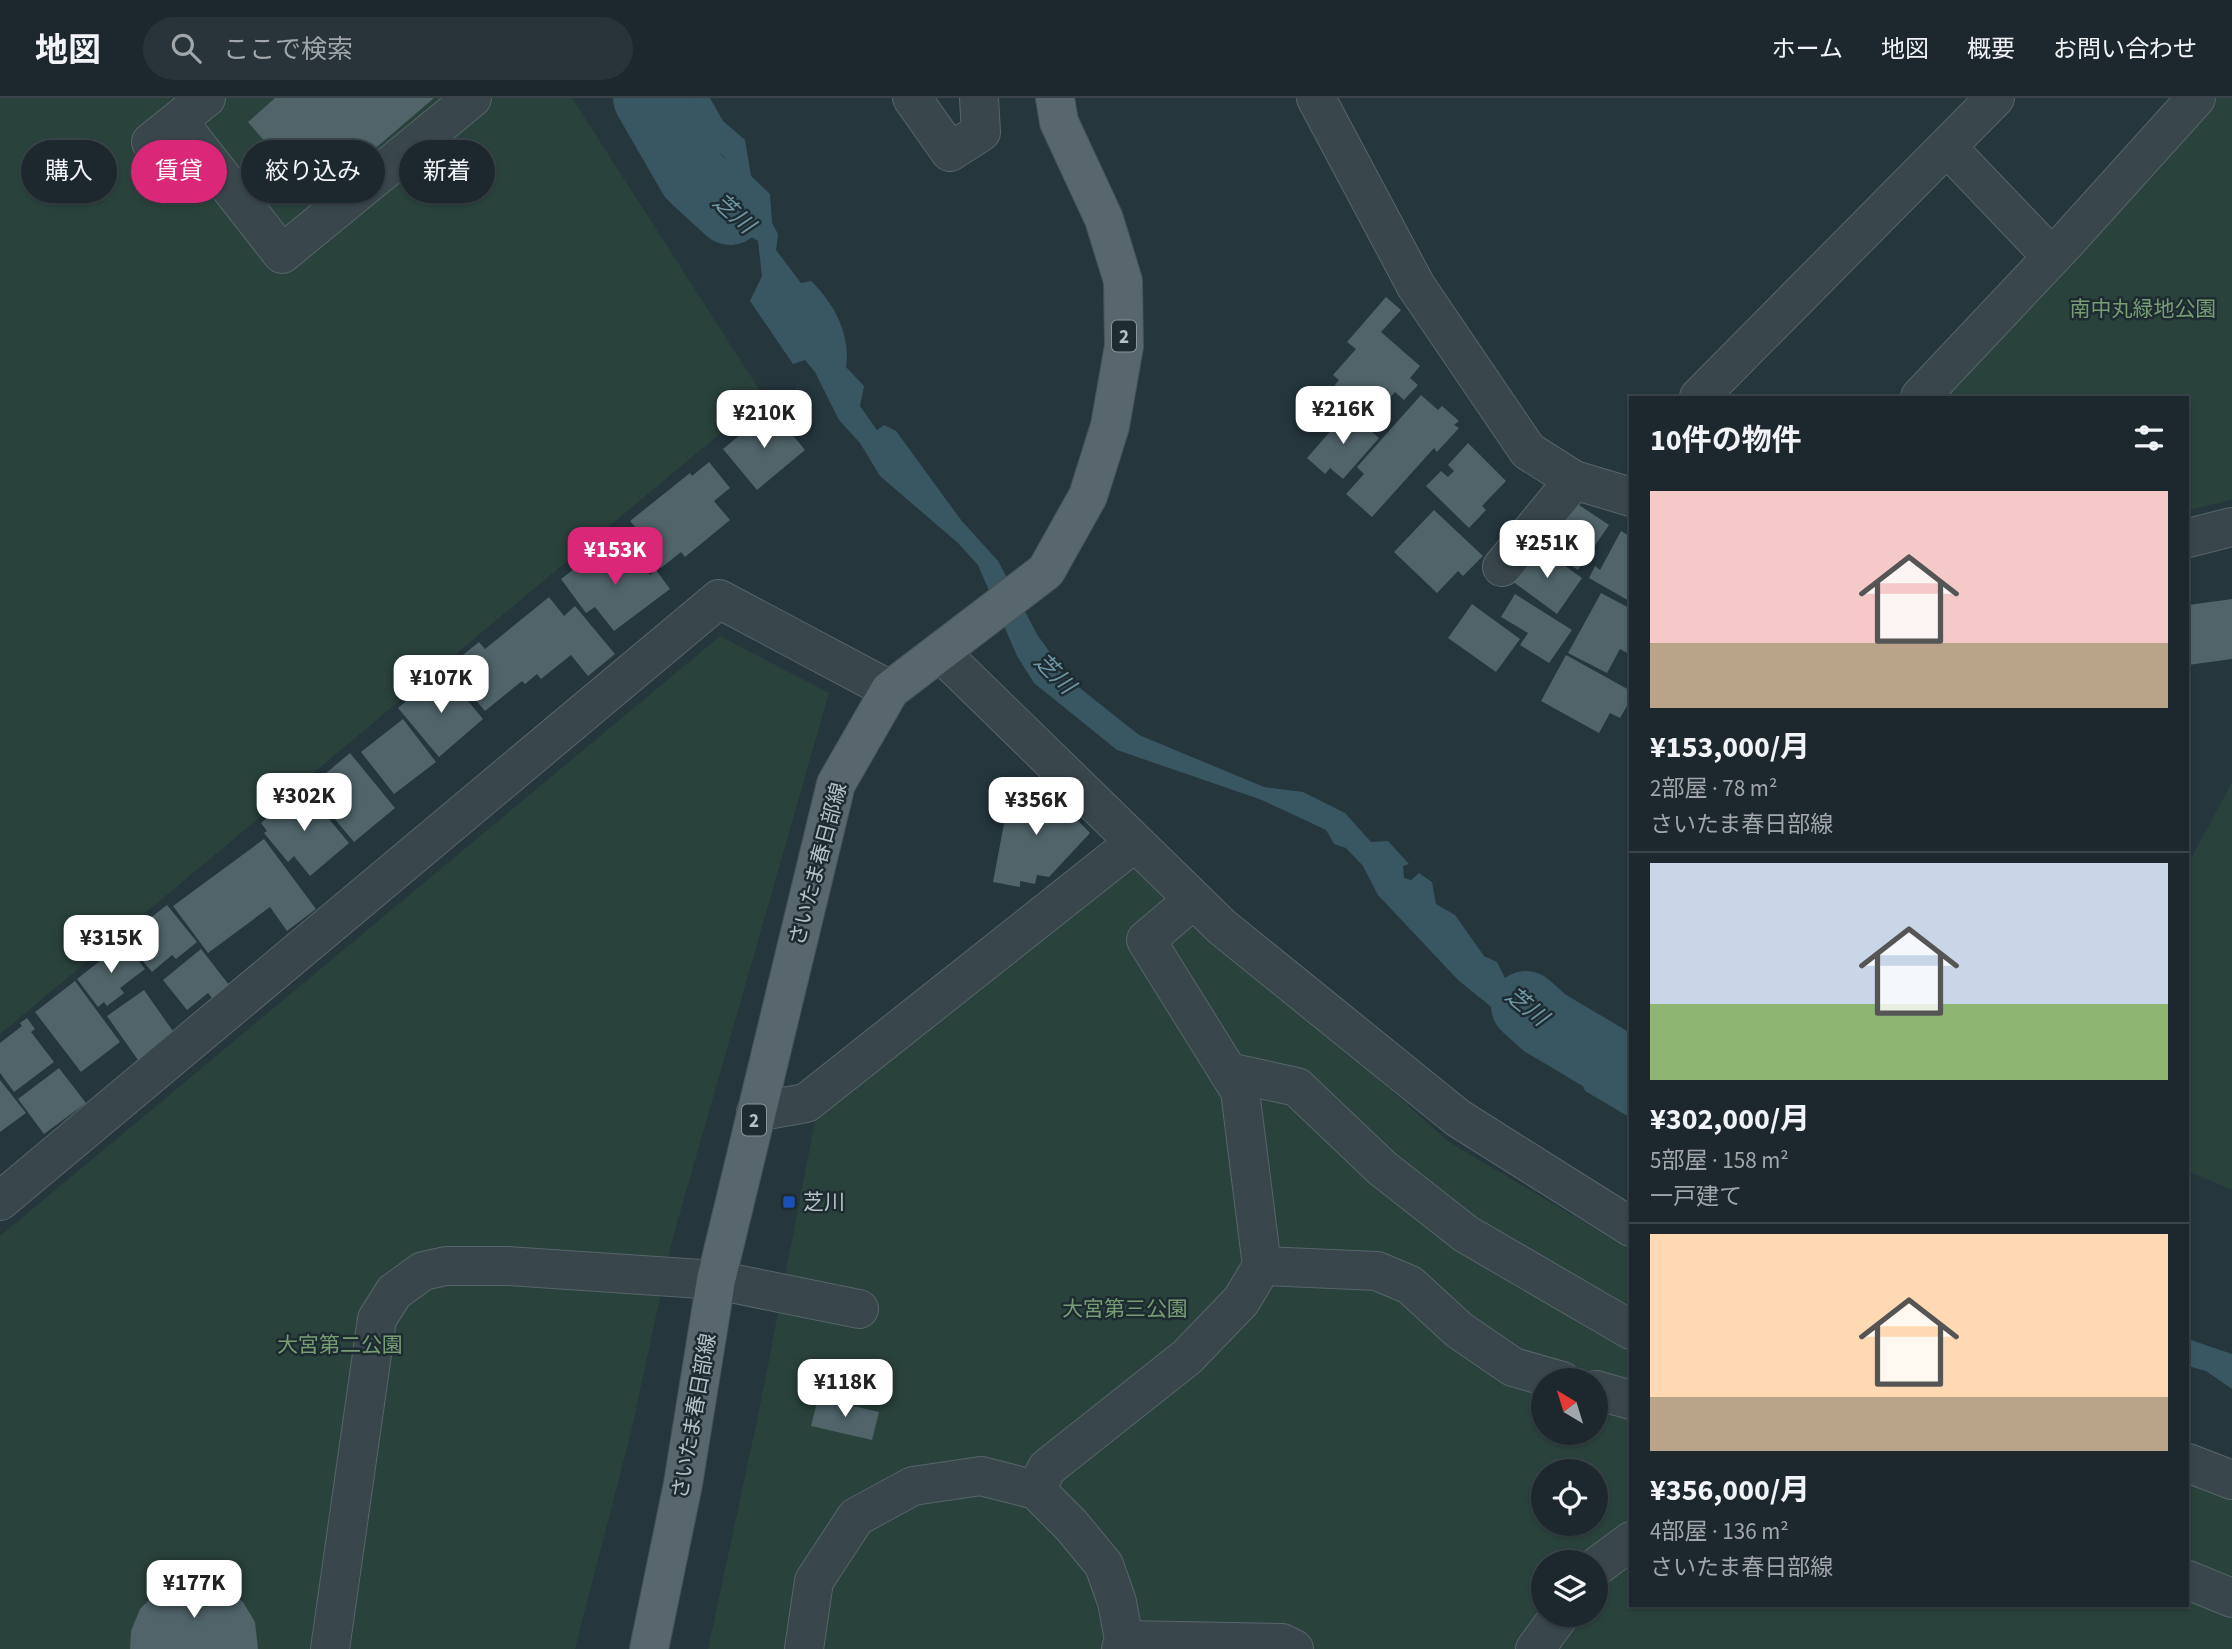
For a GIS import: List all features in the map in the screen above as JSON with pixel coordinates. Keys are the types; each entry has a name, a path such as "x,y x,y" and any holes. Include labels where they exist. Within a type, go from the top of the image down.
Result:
{"main road":[{"name":"さいたま春日部線","path":"649,1649 683,1484 716,1280 836,784 890,690 1046,571 1088,496 1110,426 1124,346 1123,281 1104,219 1059,122 1055,98"}],"street":[{"path":"178,120 282,254 472,98"},
{"path":"912,98 950,152 981,132 979,98"},
{"path":"1316,98 1416,286 1528,450 1611,483"},
{"path":"1700,396 1995,98"},
{"path":"1921,396 2196,98"},
{"path":"1947,147 2052,257"},
{"path":"1502,567 1611,483"},
{"path":"2189,538 2232,527"},
{"path":"0,1201 719,599 890,690"},
{"path":"950,646 1134,843 1193,900 1458,1118 1629,1226"},
{"path":"756,1112 806,1102 1134,843"},
{"path":"1036,1490 1047,1468 1187,1357 1241,1301 1262,1266 1240,1091 1146,940 1193,900"},
{"path":"1228,1072 1297,1087 1382,1168 1466,1234 1629,1329"},
{"path":"330,1649 377,1319 394,1292 423,1271 446,1266 507,1266 716,1280 859,1309"},
{"path":"1262,1266 1377,1271 1410,1285 1459,1330 1513,1367 1531,1372"},
{"path":"1608,1393 1629,1399"},
{"path":"2189,1462 2232,1480"},
{"path":"804,1649 814,1580 856,1517 913,1486 981,1476 1036,1490 1071,1525 1104,1565 1117,1602 1123,1645 1282,1643 1294,1649"},
{"path":"1608,1558 1629,1542"},
{"path":"2189,1580 2232,1598"},
{"path":"1535,1649 1551,1627"}],"green space":[{"path":"0,98 572,98 764,397 0,1034"},
{"name":"南中丸緑地公園","path":"2216,98 2232,98 2232,500 2189,510 2189,396 1942,396"},
{"name":"大宮第二公園","path":"720,636 829,693 673,1237 631,1432 575,1649 0,1649 0,1236"},
{"path":"2232,783 2232,1190 2189,1171 2189,862"},
{"name":"大宮第三公園","path":"1133,860 1449,1142 1629,1249 1629,1607 2189,1607 2189,1483 2232,1500 2232,1649 708,1649 761,1401 817,1110"}],"water":[{"path":"640,98 710,98 723,121 745,140 751,176 770,194 772,223 778,234 776,250 801,283 811,281 827,299 839,320 846,343 846,367 864,386 860,406 877,430 884,425 896,431 961,520 998,561 1038,636 1071,681 1139,735 1264,787 1303,792 1345,813 1371,842 1388,841 1409,864 1403,866 1404,878 1411,880 1419,873 1432,882 1436,904 1455,915 1484,956 1497,962 1506,980 1522,987 1544,1005 1545,1015 1553,1019 1566,1017 1604,1054 1610,1073 1629,1086 1629,1117 1585,1091 1578,1073 1540,1039 1521,1031 1458,980 1378,895 1363,866 1346,848 1334,844 1326,830 1262,800 1117,750 1034,683 1017,656 978,565 958,543 880,476 860,443 839,420 815,372 805,360 793,364 750,301 762,276 758,241 732,225 699,192 667,144 656,140 640,114","holes":["672,104 686,116 706,155 716,149 737,172 761,219 757,225 747,222 745,201 740,193 716,178 696,174 673,139 663,115"]},
{"path":"2189,1339 2232,1354 2232,1389 2206,1371 2189,1366"}],"building":[{"path":"275,98 434,98 385,140 263,140 248,122"},
{"path":"1386,297 1401,310 1381,332 1420,366 1410,378 1418,385 1404,400 1395,392 1377,412 1370,406 1362,415 1332,389 1339,380 1333,375 1356,349 1347,342"},
{"path":"1421,395 1438,410 1442,406 1459,421 1454,425 1459,428 1437,452 1434,448 1372,517 1346,494 1364,474 1357,467"},
{"path":"771,409 805,450 757,490 723,449"},
{"path":"1348,411 1379,438 1343,479 1330,468 1325,474 1307,458"},
{"path":"1468,443 1506,481 1482,506 1486,510 1469,528 1426,486 1441,471 1448,477 1454,471 1448,465"},
{"path":"709,462 730,488 714,501 730,520 685,557 681,552 661,568 640,542 645,538 630,521 690,473 692,476"},
{"path":"1576,503 1609,525 1578,570 1541,545"},
{"path":"1434,510 1483,556 1463,576 1458,571 1437,593 1394,552"},
{"path":"1621,531 1629,536 1629,601 1589,578 1595,566 1600,570"},
{"path":"628,545 650,575 656,570 670,589 614,631 595,607 586,613 561,579 591,556 599,566"},
{"path":"1537,546 1582,578 1557,614 1512,581"},
{"path":"1601,593 1629,608 1629,654 1620,649 1607,673 1568,653"},
{"path":"1515,594 1572,630 1549,663 1520,645 1528,633 1501,617"},
{"path":"549,597 564,616 575,606 615,654 588,676 571,655 541,679 537,674 525,684 522,681 485,711 448,667 479,642 485,649"},
{"path":"2232,599 2232,659 2189,665 2189,605"},
{"path":"1472,604 1520,639 1496,672 1448,638"},
{"path":"1566,655 1629,690 1629,702 1620,718 1610,713 1599,733 1541,701"},
{"path":"448,677 483,719 439,757 398,708 430,682 435,687"},
{"path":"403,719 436,762 394,794 361,752"},
{"path":"350,753 395,808 354,842 333,817 338,814 313,784"},
{"path":"1042,784 1090,833 1049,877 1037,875 1035,884 1020,881 1020,887 993,882 1010,792"},
{"path":"303,788 349,843 310,876 294,856 288,862 264,833 267,831 261,823"},
{"path":"264,839 316,909 287,931 270,907 208,953 173,906"},
{"path":"167,905 197,942 176,959 172,955 152,972 124,939"},
{"path":"124,942 145,969 120,988 124,993 107,1006 104,1002 98,1007 77,979"},
{"path":"201,949 233,990 216,1003 208,993 187,1010 163,980"},
{"path":"75,981 120,1042 81,1072 35,1012"},
{"path":"144,990 175,1034 138,1060 107,1016"},
{"path":"27,1018 35,1029 31,1032 54,1062 14,1092 0,1073 0,1043 22,1026 20,1023"},
{"path":"59,1068 86,1103 44,1134 18,1099"},
{"path":"0,1080 26,1113 0,1132"},
{"path":"818,1398 879,1412 872,1440 811,1426"},
{"path":"202,1580 224,1587 243,1602 255,1622 258,1649 130,1649 131,1631 140,1609 157,1592 178,1582"}],"waterway":[{"name":"芝川","path":"648,98 693,176 730,210"},
{"name":"芝川","path":"1526,1006 1545,1023 1629,1073"}],"place":[{"name":"芝川","path":"789,1202"}]}
